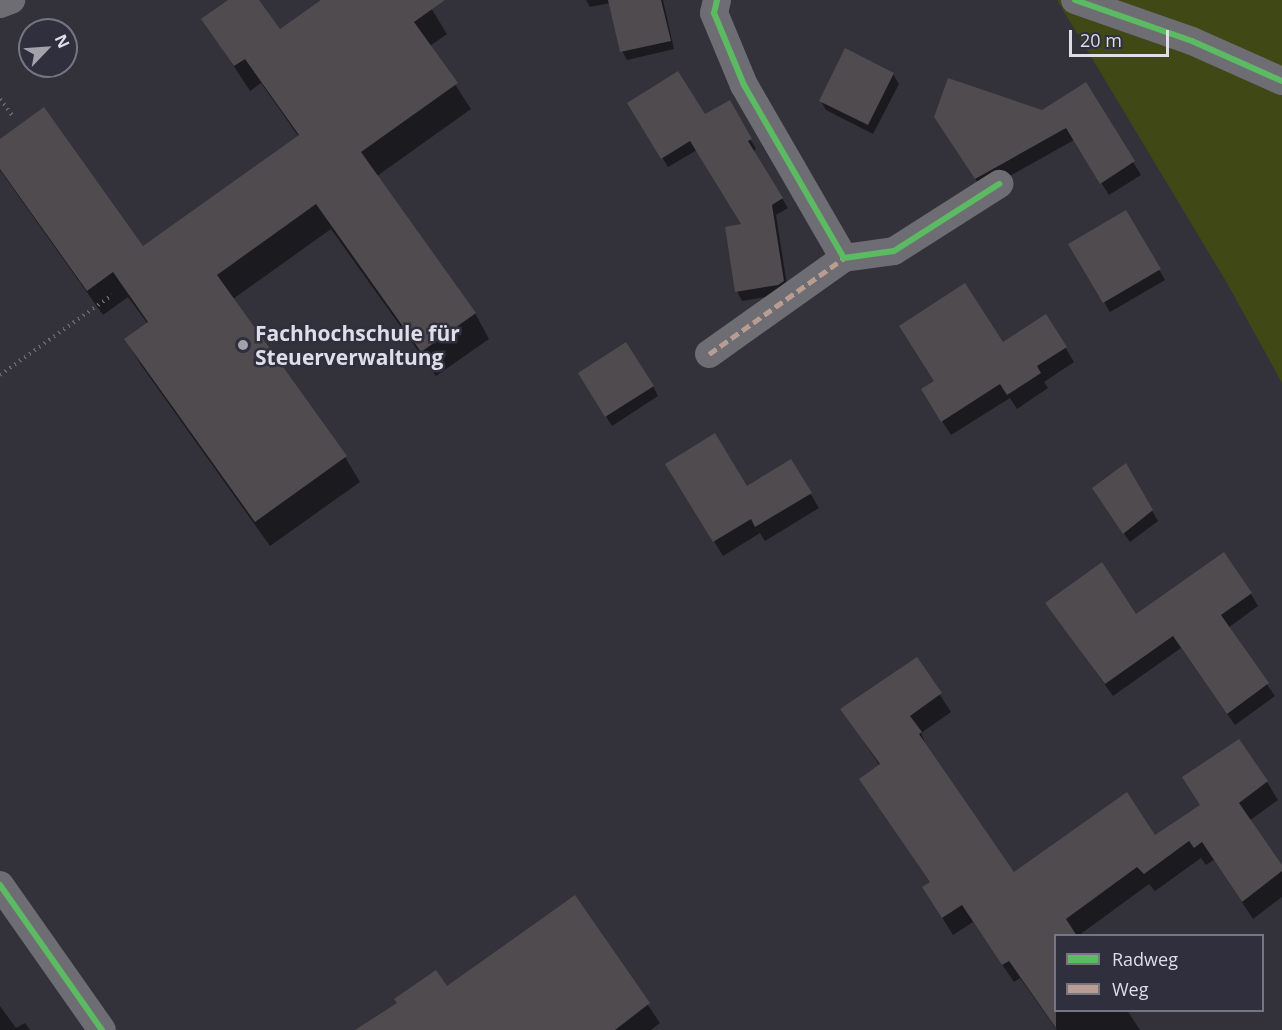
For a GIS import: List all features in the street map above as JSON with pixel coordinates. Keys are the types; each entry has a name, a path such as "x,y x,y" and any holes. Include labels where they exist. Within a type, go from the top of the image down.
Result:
{"street":[{"path":"0,4 11,0"},
{"path":"717,0 714,13 744,85 844,258"},
{"path":"1075,0 1192,41 1282,81"},
{"path":"709,354 844,258 894,250 999,184"},
{"path":"0,885 102,1030"}],"path":[{"path":"0,99 13,116"},
{"path":"0,375 112,295"}],"green space":[{"path":"1057,0 1282,0 1282,383 1227,283"}],"building":[{"path":"228,0 259,0 280,29 321,0 445,0 414,22 458,83 361,152 476,313 421,352 316,204 217,275 347,456 255,522 124,339 148,322 113,272 87,291 0,169 0,139 44,107 143,246 299,135 245,59 234,66 201,19"},
{"path":"608,0 661,0 671,41 620,52"},
{"path":"845,48 894,73 868,125 819,101"},
{"path":"678,71 705,114 730,100 752,139 748,141 783,198 772,205 784,281 778,285 735,292 725,227 741,224 690,141 661,159 627,103"},
{"path":"948,78 1042,110 1086,82 1135,161 1100,184 1066,128 975,179 934,117"},
{"path":"1126,210 1161,269 1103,303 1068,244"},
{"path":"965,283 1003,342 1046,314 1067,347 1037,366 1041,373 1007,395 1000,384 941,422 921,389 934,381 899,326"},
{"path":"626,342 654,386 605,417 578,373"},
{"path":"715,433 747,486 791,459 812,493 755,527 751,519 713,542 665,464"},
{"path":"1126,463 1153,510 1123,534 1092,488"},
{"path":"1224,552 1252,593 1221,615 1269,683 1227,714 1173,636 1105,684 1045,603 1102,562 1136,614"},
{"path":"917,657 942,693 910,716 922,732 919,734 1014,872 1127,792 1155,835 1200,805 1182,777 1239,739 1268,781 1239,803 1282,865 1282,871 1242,902 1202,842 1194,848 1189,841 1144,874 1137,867 1066,919 1076,934 1054,934 1056,1028 1009,961 1002,965 962,905 942,918 922,887 930,882 859,779 880,764 840,709"},
{"path":"575,895 650,1003 615,1030 355,1030 397,1003 394,999 436,970 447,986"}],"marked path":[{"path":"709,354 844,258"}],"cycle path":[{"path":"717,0 714,13 744,85 844,258 894,251 999,184"},
{"path":"1075,0 1192,41 1282,81"},
{"path":"0,885 102,1030"}],"place":[{"name":"Fachhochschule für Steuerverwaltung","path":"243,345"}]}
